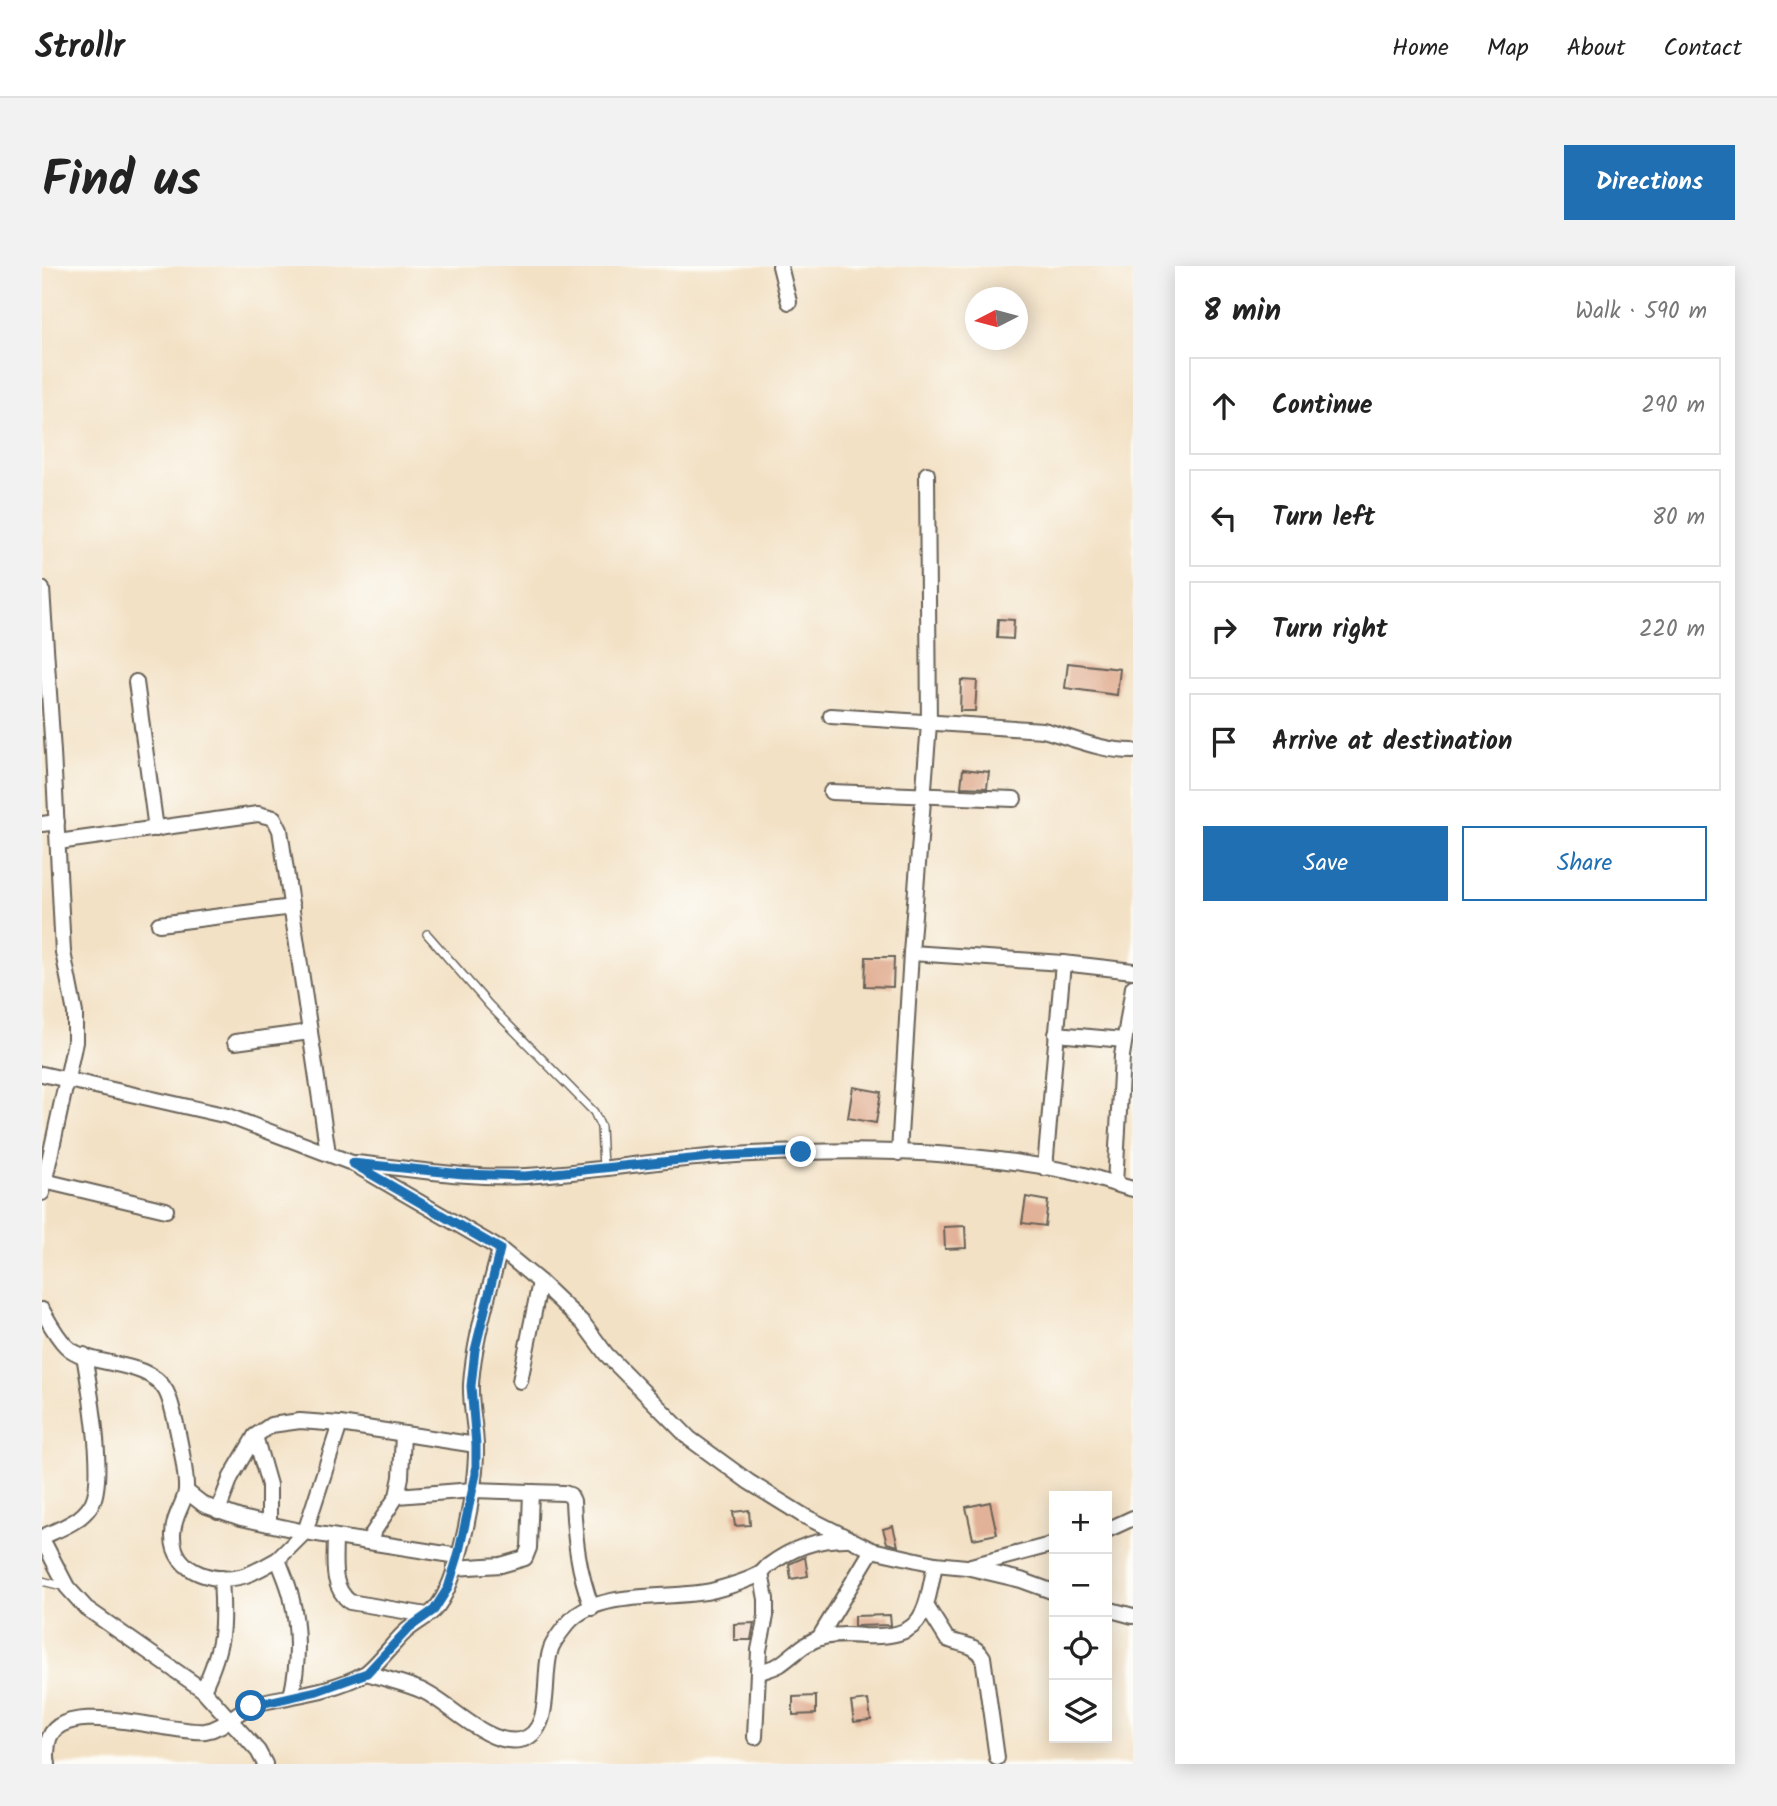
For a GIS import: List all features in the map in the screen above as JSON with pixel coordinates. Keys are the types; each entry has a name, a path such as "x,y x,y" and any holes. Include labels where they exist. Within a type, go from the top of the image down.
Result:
{"street":[{"path":"780,266 789,302"},
{"path":"899,1153 929,724 927,474"},
{"path":"42,589 49,823 58,842 63,952 75,1013 75,1042 43,1187 166,1210"},
{"path":"136,682 156,829"},
{"path":"831,716 1043,730 1098,748 1133,751"},
{"path":"831,792 1014,799"},
{"path":"58,842 258,814 274,818 281,830 328,1153"},
{"path":"159,924 292,907"},
{"path":"911,953 1063,963 1133,971"},
{"path":"1045,1168 1063,963"},
{"path":"1115,1184 1124,1040 1133,987"},
{"path":"235,1042 310,1032"},
{"path":"1056,1034 1124,1040"},
{"path":"42,1074 228,1116 352,1163 500,1249 540,1282 583,1324 606,1354 690,1439 749,1482 872,1550 935,1564 966,1567 1021,1580 1049,1590"},
{"path":"352,1163 463,1174 525,1176 734,1155 801,1152 899,1153 996,1160 1073,1172 1133,1189"},
{"path":"48,1764 46,1757 50,1736 60,1725 75,1719 97,1718 185,1731 215,1729 251,1706 339,1685 367,1673 410,1627 434,1610 448,1588 476,1474 471,1386 475,1350 500,1249"},
{"path":"520,1381 540,1282"},
{"path":"42,1310 66,1346 84,1355 123,1365 154,1378 165,1390 171,1404 186,1491 174,1519 173,1540 182,1562 194,1574 221,1578 248,1575 278,1559 305,1532 340,1424"},
{"path":"84,1355 95,1435 96,1482 93,1504 81,1518 42,1538 67,1587 86,1608 203,1690 258,1751 265,1764"},
{"path":"218,1511 231,1477 256,1436 271,1425 300,1421 340,1424 476,1445"},
{"path":"367,1542 397,1496 401,1477 403,1434"},
{"path":"256,1436 269,1485 269,1524"},
{"path":"397,1496 472,1490 570,1495 573,1501 575,1550 592,1608"},
{"path":"186,1491 204,1505 218,1511 269,1524 456,1562 500,1565 525,1558 529,1548 531,1492"},
{"path":"1112,1528 1133,1518"},
{"path":"335,1537 334,1572 337,1587 350,1602 428,1615"},
{"path":"367,1673 420,1690 443,1702 493,1737 521,1740 533,1734 543,1721 545,1682 552,1646 572,1619 613,1601 713,1591 761,1573 806,1544 823,1539 848,1539"},
{"path":"966,1567 1049,1545"},
{"path":"819,1638 872,1550"},
{"path":"278,1559 291,1596 297,1646 296,1676 291,1696"},
{"path":"758,1673 778,1665 798,1649 819,1638 842,1635 895,1636 912,1629 927,1607 935,1564"},
{"path":"755,1737 761,1636 766,1616 761,1573"},
{"path":"203,1690 219,1651 223,1633 221,1578"},
{"path":"927,1607 947,1639 978,1649 983,1657 997,1758"},
{"path":"1112,1610 1133,1616"}],"lane":[{"path":"427,934 489,1005 594,1112 601,1127 603,1168"},
{"path":"42,1581 67,1587"}],"building":[{"path":"998,619 1014,620 1013,639 997,638"},
{"path":"1068,663 1120,669 1117,695 1065,688"},
{"path":"961,680 977,681 975,711 960,711"},
{"path":"963,769 989,772 987,788 961,787"},
{"path":"866,957 894,957 893,987 865,986"},
{"path":"853,1087 881,1092 876,1123 848,1118"},
{"path":"1026,1197 1048,1201 1045,1226 1022,1223"},
{"path":"965,1226 966,1248 945,1249 944,1227"},
{"path":"990,1502 997,1534 973,1539 966,1507"},
{"path":"749,1510 750,1525 735,1526 733,1512"},
{"path":"893,1526 898,1546 887,1543 883,1529"},
{"path":"805,1557 808,1576 791,1579 789,1564"},
{"path":"890,1615 891,1625 854,1626 854,1616"},
{"path":"754,1623 751,1640 734,1640 734,1624"},
{"path":"816,1696 816,1714 793,1715 793,1697"},
{"path":"868,1700 871,1720 854,1722 851,1702"}],"route":[{"path":"251,1706 339,1685 367,1673 410,1627 434,1610 448,1588 458,1556 476,1474 471,1386 475,1350 500,1249 352,1163 463,1174 525,1176 720,1156 801,1152"}]}
